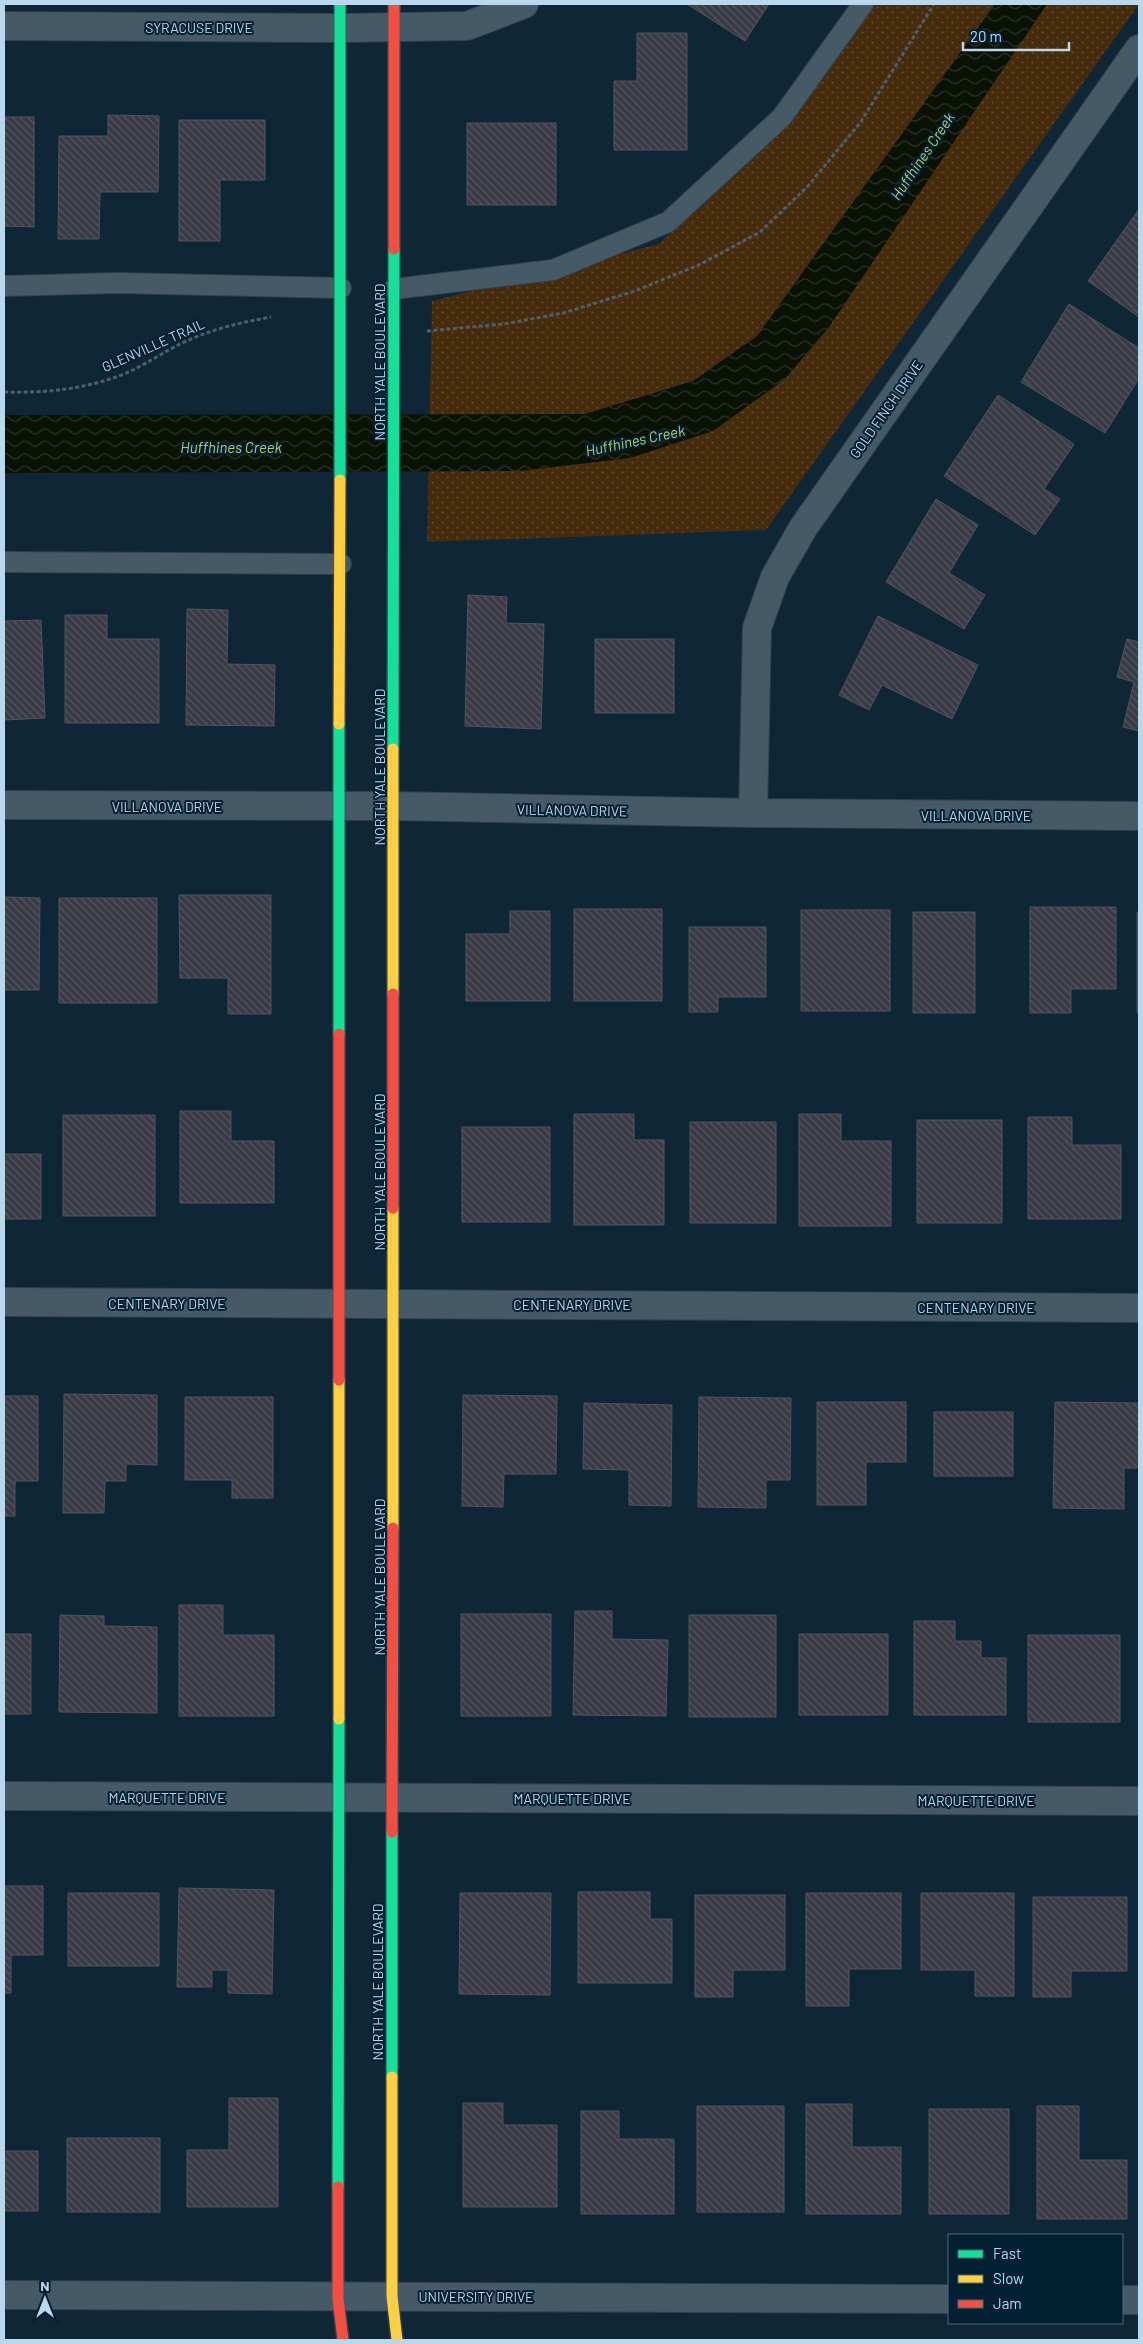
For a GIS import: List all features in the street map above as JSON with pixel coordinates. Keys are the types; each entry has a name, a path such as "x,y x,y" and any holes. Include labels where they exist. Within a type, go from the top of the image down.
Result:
{"street":[{"name":"SYRACUSE DRIVE","path":"4,26 394,16 467,26 524,4"},
{"path":"340,16 341,1303 338,2297 343,2340"},
{"name":"NORTH YALE BOULEVARD","path":"394,16 392,2296 397,2340"},
{"name":"GOLD FINCH DRIVE","path":"753,813 757,628 775,576 803,528 1139,48"},
{"name":"VILLANOVA DRIVE","path":"4,805 394,806 753,813 1139,816"},
{"name":"CENTENARY DRIVE","path":"4,1302 1139,1308"},
{"name":"MARQUETTE DRIVE","path":"4,1796 393,1796 1139,1801"},
{"name":"UNIVERSITY DRIVE","path":"4,2295 948,2299"},
{"path":"1123,2300 1139,2300"}],"lane":[{"path":"394,289 553,270 668,222 782,117 863,4"},
{"path":"4,286 117,283 341,288"},
{"path":"4,562 341,564"}],"path":[{"name":"GLENVILLE TRAIL","path":"4,392 46,393 84,386 118,376 190,339 231,324 273,317"}],"shaded area":[{"path":"872,4 1139,4 766,530 427,542 432,301 659,244 778,132"}],"water":[{"name":"Huffhines Creek","path":"995,4 1047,4 829,327 785,379 713,431 630,458 520,471 4,473 4,415 585,414 693,381 757,336"}],"building":[{"path":"687,4 769,4 745,41"},
{"path":"637,33 687,33 687,150 614,150 614,81 637,81"},
{"path":"108,115 159,116 158,192 100,192 99,239 58,239 59,136 108,136"},
{"path":"4,117 34,117 34,227 4,226"},
{"path":"179,120 265,120 265,180 220,180 220,241 179,241"},
{"path":"467,123 556,123 556,205 467,205"},
{"path":"1139,209 1139,317 1088,281"},
{"path":"1069,304 1139,348 1139,378 1105,433 1021,382"},
{"path":"998,395 1074,444 1044,489 1060,499 1035,535 944,476"},
{"path":"936,499 978,525 949,573 985,595 964,629 886,582"},
{"path":"468,595 507,597 506,623 544,624 541,729 465,726"},
{"path":"187,609 228,610 227,664 275,665 274,726 186,725"},
{"path":"65,615 107,615 107,639 159,639 159,723 65,723"},
{"path":"878,616 978,665 952,719 882,685 869,710 839,695"},
{"path":"41,620 45,718 4,720 4,621"},
{"path":"595,639 674,639 674,713 595,713"},
{"path":"1127,639 1139,642 1139,731 1123,727 1134,682 1117,677"},
{"path":"179,895 271,895 271,1014 228,1014 228,978 180,978"},
{"path":"4,897 40,898 39,990 4,990"},
{"path":"59,898 157,898 157,1003 59,1003"},
{"path":"1030,907 1116,907 1116,989 1071,989 1071,1013 1030,1013"},
{"path":"574,909 662,909 662,1001 574,1001"},
{"path":"801,910 890,910 890,1011 801,1011"},
{"path":"510,911 550,911 550,1001 466,1001 466,934 510,934"},
{"path":"913,912 975,912 975,1013 913,1013"},
{"path":"1137,912 1139,912 1139,1013 1137,1013"},
{"path":"689,927 766,927 766,997 718,997 718,1012 689,1012"},
{"path":"180,1111 231,1111 231,1141 274,1141 274,1203 180,1203"},
{"path":"574,1114 634,1114 634,1140 664,1140 664,1225 574,1225"},
{"path":"799,1114 841,1114 841,1141 891,1141 891,1226 799,1226"},
{"path":"63,1115 155,1115 155,1216 63,1216"},
{"path":"1028,1117 1072,1117 1072,1145 1121,1145 1121,1219 1028,1219"},
{"path":"917,1120 1002,1120 1002,1223 917,1223"},
{"path":"690,1122 776,1122 776,1223 690,1223"},
{"path":"462,1127 550,1127 550,1222 462,1222"},
{"path":"4,1154 41,1154 41,1219 4,1219"},
{"path":"64,1394 157,1395 157,1465 126,1464 126,1481 105,1481 104,1513 63,1513"},
{"path":"463,1395 557,1396 556,1474 504,1474 503,1507 462,1506"},
{"path":"4,1396 38,1396 38,1481 15,1481 15,1516 4,1516"},
{"path":"185,1397 273,1397 273,1498 232,1498 232,1480 185,1480"},
{"path":"699,1397 791,1398 790,1480 766,1480 766,1508 698,1507"},
{"path":"817,1402 906,1402 906,1462 866,1462 866,1505 817,1505"},
{"path":"1055,1402 1139,1403 1139,1468 1124,1468 1124,1509 1053,1508"},
{"path":"584,1403 672,1405 671,1506 629,1505 629,1470 583,1469"},
{"path":"934,1412 1013,1412 1013,1476 934,1476"},
{"path":"179,1605 223,1605 223,1635 274,1635 274,1716 179,1716"},
{"path":"575,1611 612,1611 612,1639 668,1640 666,1716 573,1715"},
{"path":"461,1614 551,1614 551,1716 461,1716"},
{"path":"60,1615 104,1616 104,1626 157,1627 157,1713 59,1712"},
{"path":"689,1615 776,1615 776,1717 689,1717"},
{"path":"914,1621 955,1621 955,1641 981,1641 981,1658 1006,1658 1006,1715 914,1715"},
{"path":"4,1634 31,1634 31,1714 4,1714"},
{"path":"799,1634 888,1634 888,1715 799,1715"},
{"path":"1028,1635 1120,1635 1120,1722 1028,1722"},
{"path":"4,1886 43,1886 43,1955 11,1955 11,1993 4,1993"},
{"path":"179,1888 274,1890 272,1994 228,1993 228,1970 212,1970 212,1987 177,1987"},
{"path":"578,1892 650,1892 650,1919 672,1919 672,1983 578,1983"},
{"path":"68,1893 159,1893 159,1966 68,1966"},
{"path":"460,1893 551,1893 550,1995 459,1994"},
{"path":"806,1893 901,1893 901,1969 849,1969 849,2006 806,2006"},
{"path":"921,1893 1014,1893 1014,1996 975,1996 975,1970 921,1970"},
{"path":"695,1895 785,1895 785,1970 733,1970 733,1997 695,1997"},
{"path":"1033,1897 1127,1897 1127,1971 1071,1971 1071,1997 1033,1997"},
{"path":"229,2098 278,2098 278,2207 187,2207 187,2150 229,2150"},
{"path":"463,2103 503,2103 503,2125 557,2125 557,2207 463,2207"},
{"path":"806,2104 852,2104 852,2147 901,2147 901,2214 806,2214"},
{"path":"697,2106 784,2106 784,2212 697,2212"},
{"path":"1037,2106 1079,2106 1079,2160 1127,2160 1127,2219 1037,2219"},
{"path":"929,2109 1009,2109 1009,2214 929,2214"},
{"path":"581,2111 619,2111 619,2139 674,2139 674,2214 581,2214"},
{"path":"67,2138 160,2138 160,2212 67,2212"},
{"path":"4,2151 38,2151 38,2211 4,2211"}],"traffic: fast":[{"path":"340,4 340,480"},
{"path":"393,749 394,249"},
{"path":"339,724 339,1034"},
{"path":"338,2187 339,1719"},
{"path":"392,1832 392,2077"}],"traffic: slow":[{"path":"339,724 340,480"},
{"path":"393,749 393,994"},
{"path":"393,1208 393,1528"},
{"path":"339,1380 339,1719"},
{"path":"392,2077 392,2296 397,2340"}],"traffic: jam":[{"path":"394,4 394,249"},
{"path":"393,994 393,1208"},
{"path":"339,1034 339,1380"},
{"path":"392,1832 393,1528"},
{"path":"338,2187 338,2299 343,2340"}]}
